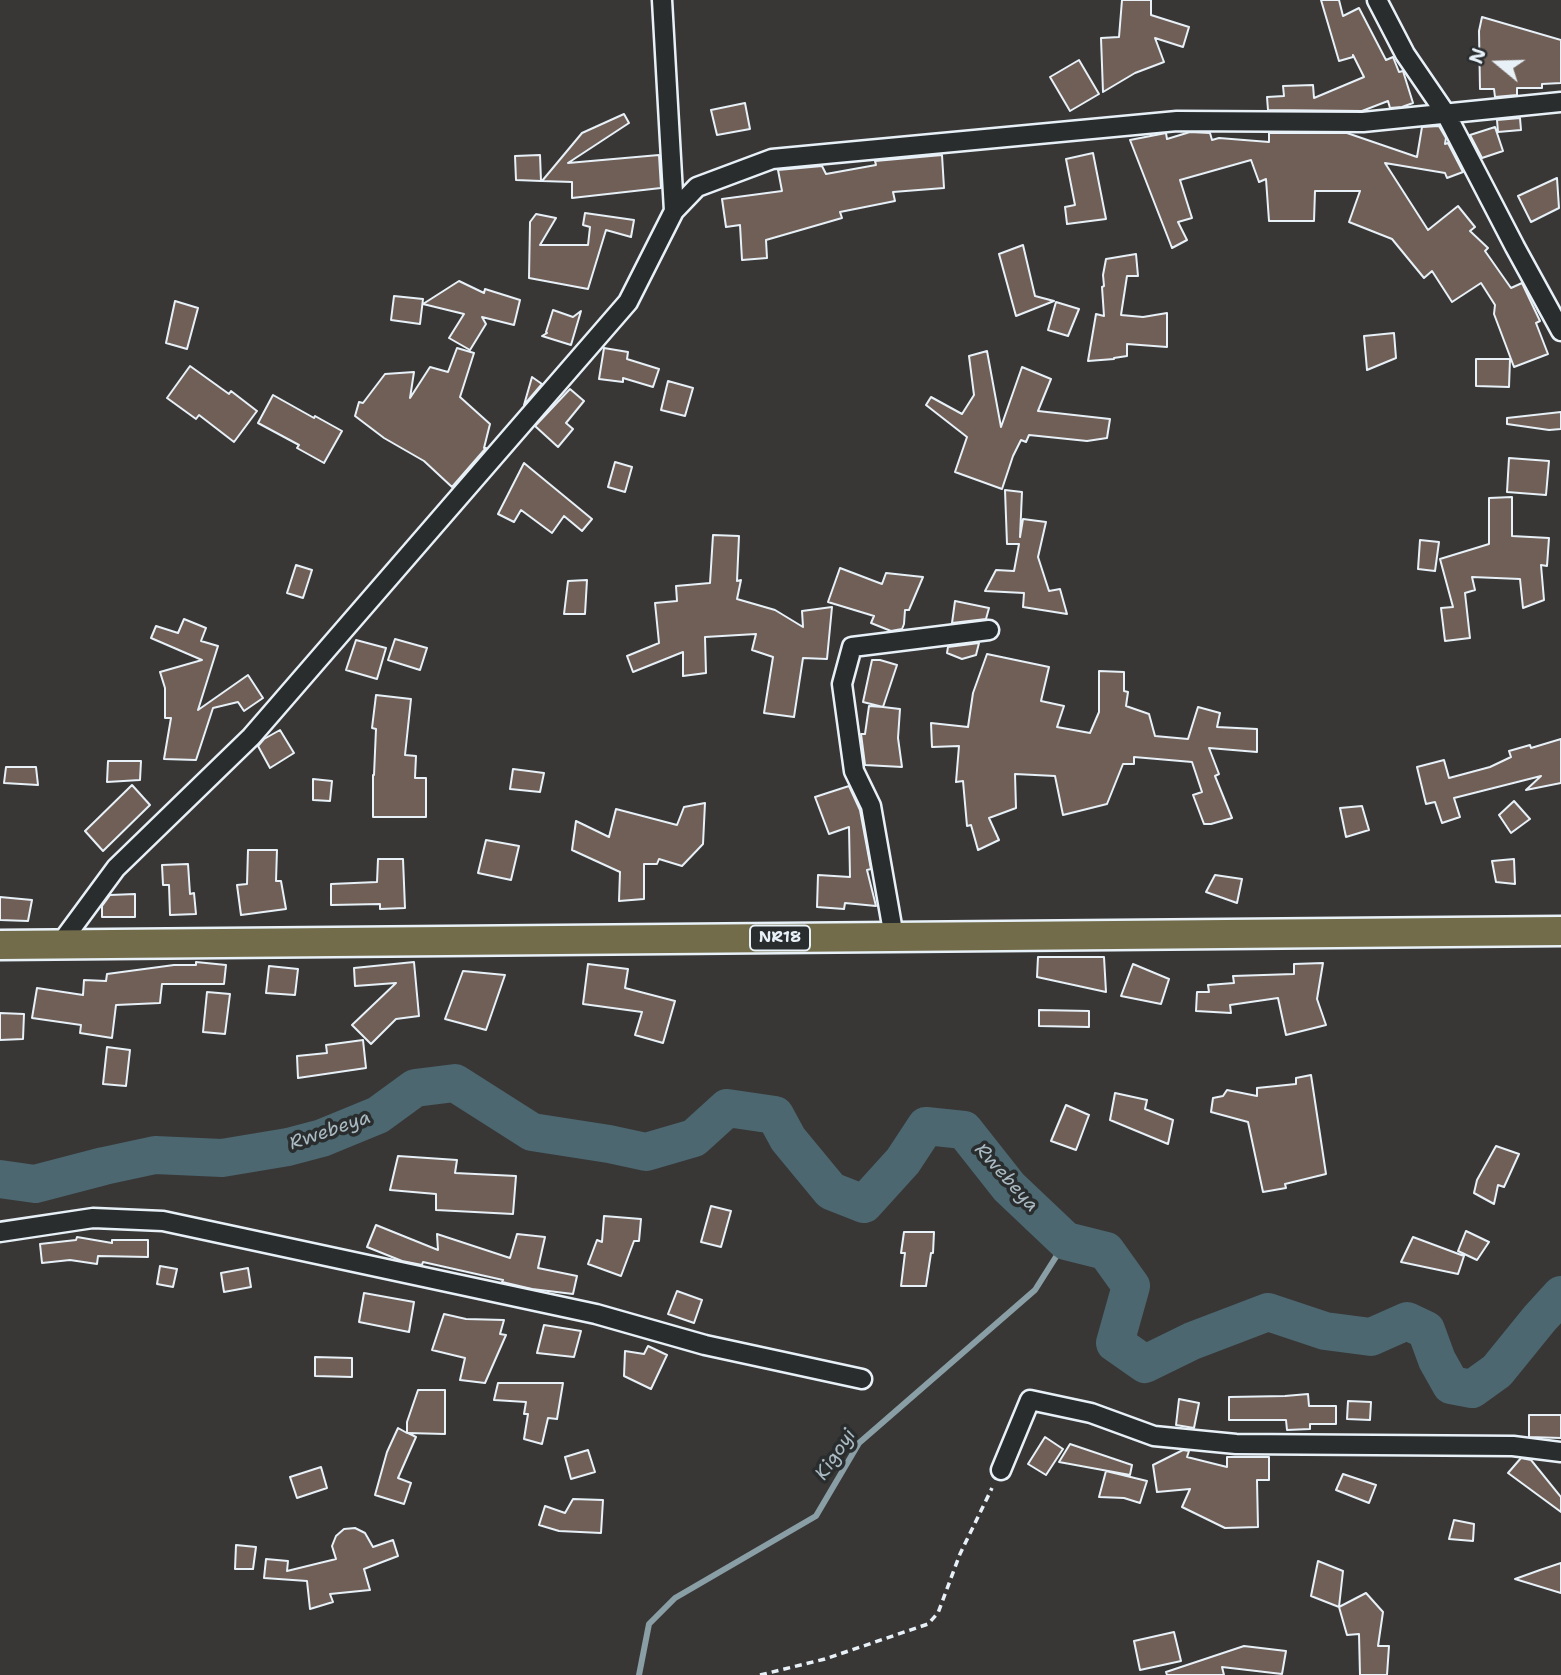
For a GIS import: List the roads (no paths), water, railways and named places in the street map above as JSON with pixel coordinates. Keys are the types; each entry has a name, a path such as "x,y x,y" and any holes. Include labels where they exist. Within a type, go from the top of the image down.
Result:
{"main road":[{"name":"NR18","path":"0,945 1561,931"}],"street":[{"path":"662,0 674,211"},
{"path":"1377,0 1405,54 1446,114 1561,331"},
{"path":"60,944 116,868 251,737 628,302 674,211 697,187 772,159 1177,121 1363,122 1561,102"},
{"path":"894,937 871,806 854,771 842,684 852,647 989,630"},
{"path":"0,1232 93,1218 163,1221 596,1314 705,1345 862,1379"},
{"path":"1001,1470 1030,1400 1091,1413 1154,1436 1236,1444 1513,1446 1561,1451"}],"waterway":[{"name":"Rwebeya","path":"0,1179 35,1184 155,1155 222,1158 288,1147 322,1138 378,1115 415,1088 455,1083 532,1132 646,1152 694,1138 727,1108 775,1115 788,1139 831,1191 864,1204 903,1161 926,1126 964,1130 1009,1187 1066,1241 1106,1251 1131,1286 1115,1343 1145,1364 1192,1341 1268,1312 1325,1331 1371,1337 1407,1321 1426,1330 1437,1360 1451,1385 1472,1389 1497,1371 1561,1295"},
{"name":"Kigoyi","path":"639,1675 649,1624 675,1598 816,1516 859,1443 1035,1290 1066,1241"}]}
